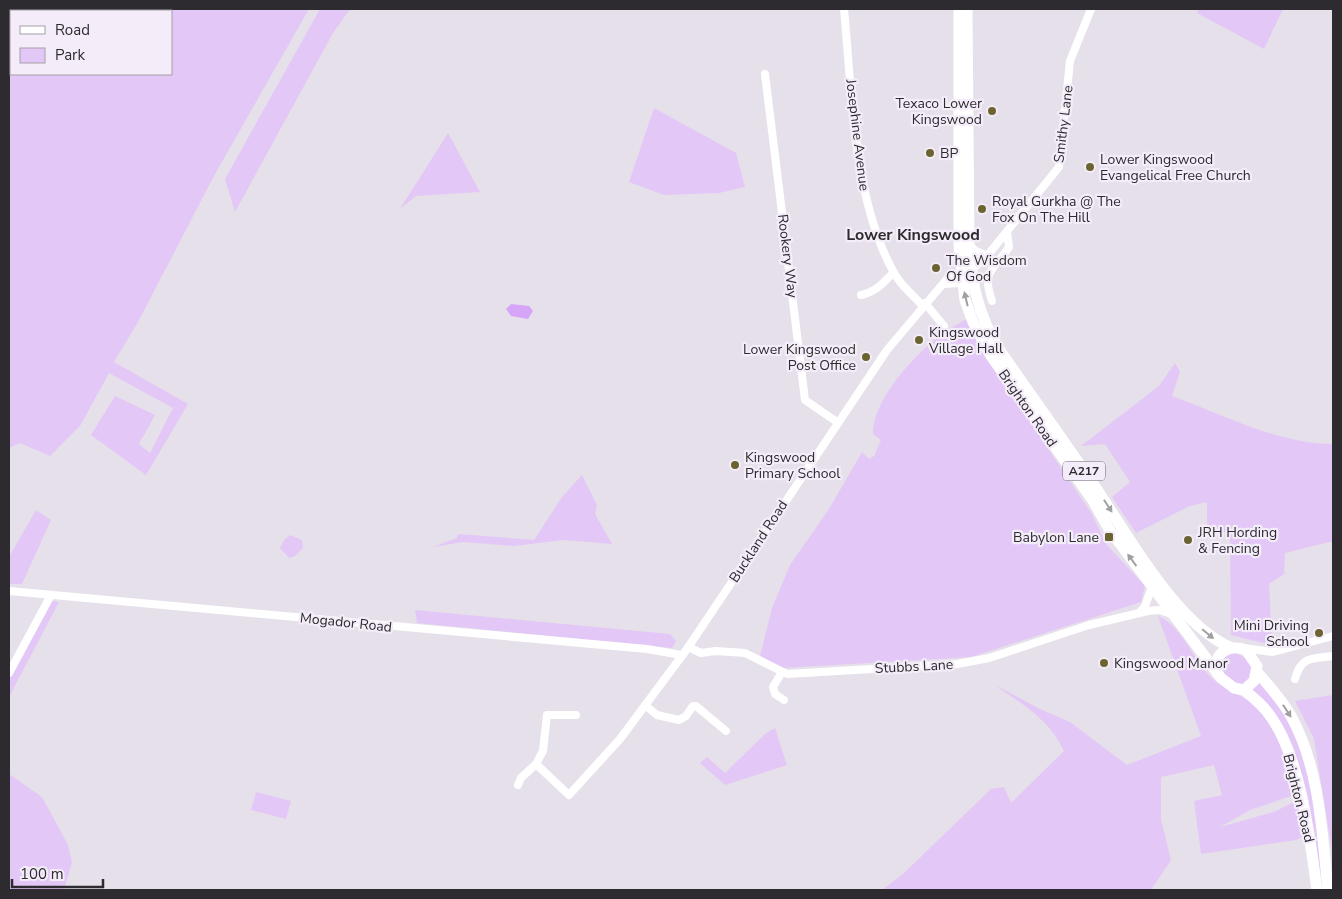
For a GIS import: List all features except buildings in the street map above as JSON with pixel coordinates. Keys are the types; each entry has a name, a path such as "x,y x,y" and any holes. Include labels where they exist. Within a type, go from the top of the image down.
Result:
{"highway":[{"name":"Brighton Road","path":"959,9 959,245 966,273 983,320 998,348 1150,570 1201,628 1220,643 1235,648"},
{"name":"Brighton Road","path":"967,9 968,245 965,300 973,322 989,353 1171,614 1218,674"},
{"name":"A217","path":"1235,648 1246,650 1257,669"},
{"path":"1218,674 1216,662 1218,656 1223,651 1235,648"},
{"name":"Brighton Road","path":"1257,669 1291,717 1310,762 1316,790 1328,890"},
{"path":"1244,690 1254,681 1257,669"},
{"name":"A217","path":"1218,674 1226,683 1244,690"},
{"name":"Brighton Road","path":"1244,690 1265,709 1286,744 1304,809 1317,890"}],"street":[{"name":"Josephine Avenue","path":"844,9 861,178 869,209 893,273 944,326"},
{"name":"Smithy Lane","path":"966,273 988,256 1059,166 1070,61 1091,9"},
{"name":"Rookery Way","path":"765,74 805,400 837,422"},
{"path":"992,301 988,290 987,275 1009,247 1007,232"},
{"path":"968,245 980,254 988,256"},
{"path":"861,294 870,293 879,288 893,273"},
{"name":"Buckland Road","path":"536,764 568,795 620,739 688,647 886,350 924,304 954,274 966,273"},
{"path":"1139,613 1145,606 1152,587"},
{"name":"Mogador Road","path":"9,591 647,649 682,655"},
{"path":"9,673 51,595"},
{"name":"Stubbs Lane","path":"688,647 701,653 716,651 745,653 782,672 972,663 1090,625 1160,610 1171,614"},
{"path":"1235,648 1265,652 1333,636 1333,646"},
{"path":"1257,669 1265,652"},
{"path":"1295,679 1301,663 1306,660 1333,656"},
{"path":"782,672 773,688 775,694 784,700"},
{"path":"645,705 657,714 679,720 686,716 692,706 696,706 726,730"},
{"path":"518,785 521,778 536,764 542,751 546,716 576,715"}],"green space":[{"path":"9,9 309,9 215,174 138,322 114,362 188,404 146,475 91,435 115,396 155,415 139,444 150,453 173,408 109,373 80,426 50,456 20,443 9,448"},
{"path":"320,9 350,9 333,33 235,212 225,179"},
{"path":"1199,9 1283,9 1264,49 1197,13"},
{"path":"654,108 736,153 745,187 719,193 664,195 629,182"},
{"path":"448,133 480,192 416,196 400,209"},
{"path":"966,319 983,352 1092,514 1106,544 1145,586 1141,602 971,657 782,668 760,656 772,608 790,565 829,509 862,452 869,459 874,456 881,440 873,434 875,421 887,393 918,355 945,331"},
{"path":"1175,363 1180,372 1172,396 1272,434 1312,443 1333,444 1333,541 1285,553 1284,574 1269,584 1272,645 1231,635 1230,532 1207,534 1207,502 1190,506 1136,533 1112,497 1130,482 1105,444 1081,446 1159,386"},
{"path":"582,475 597,505 595,514 612,544 563,540 514,546 463,542 433,547 457,538 458,534 534,540 562,497"},
{"path":"36,510 51,520 22,584 9,584 9,557"},
{"path":"290,535 302,540 303,548 295,556 289,558 280,548 284,540"},
{"path":"52,601 59,602 9,697 9,677"},
{"path":"415,610 670,634 676,641 672,648 417,623"},
{"path":"1158,616 1180,634 1212,678 1223,687 1254,705 1262,714 1276,735 1289,771 1294,795 1250,810 1220,827 1274,812 1298,800 1302,837 1296,840 1201,854 1194,801 1222,795 1214,765 1161,777 1161,819 1171,860 1151,890 882,890 903,874 991,789 1004,787 1011,803 1064,751 1043,721 995,685 1040,709 1070,722 1127,765 1201,736"},
{"path":"1235,653 1245,658 1250,665 1251,673 1248,684 1239,686 1220,671 1224,654"},
{"path":"1260,681 1295,732 1308,767 1325,890 1320,890 1299,773 1251,691"},
{"path":"1333,695 1333,857 1314,739 1295,701"},
{"path":"775,728 787,765 725,785 700,763 707,757 725,773 765,734"},
{"path":"9,774 42,797 68,845 72,862 64,890 9,890"},
{"path":"256,792 291,801 286,819 251,810"}],"shaded area":[{"path":"511,304 529,306 533,311 528,319 511,316 506,309"}],"place":[{"name":"Texaco Lower Kingswood","path":"992,111"},
{"name":"BP","path":"930,153"},
{"name":"Lower Kingswood Evangelical Free Church","path":"1090,167"},
{"name":"Royal Gurkha @ The Fox On The Hill","path":"982,209"},
{"name":"The Wisdom Of God","path":"936,268"},
{"name":"Kingswood Village Hall","path":"919,340"},
{"name":"Lower Kingswood Post Office","path":"866,357"},
{"name":"Kingswood Primary School","path":"735,465"},
{"name":"Babylon Lane","path":"1109,537"},
{"name":"JRH Hording & Fencing","path":"1188,540"},
{"name":"Mini Driving School","path":"1319,633"},
{"name":"Kingswood Manor","path":"1104,663"}],"district":[{"name":"Lower Kingswood","path":"913,234"}]}
